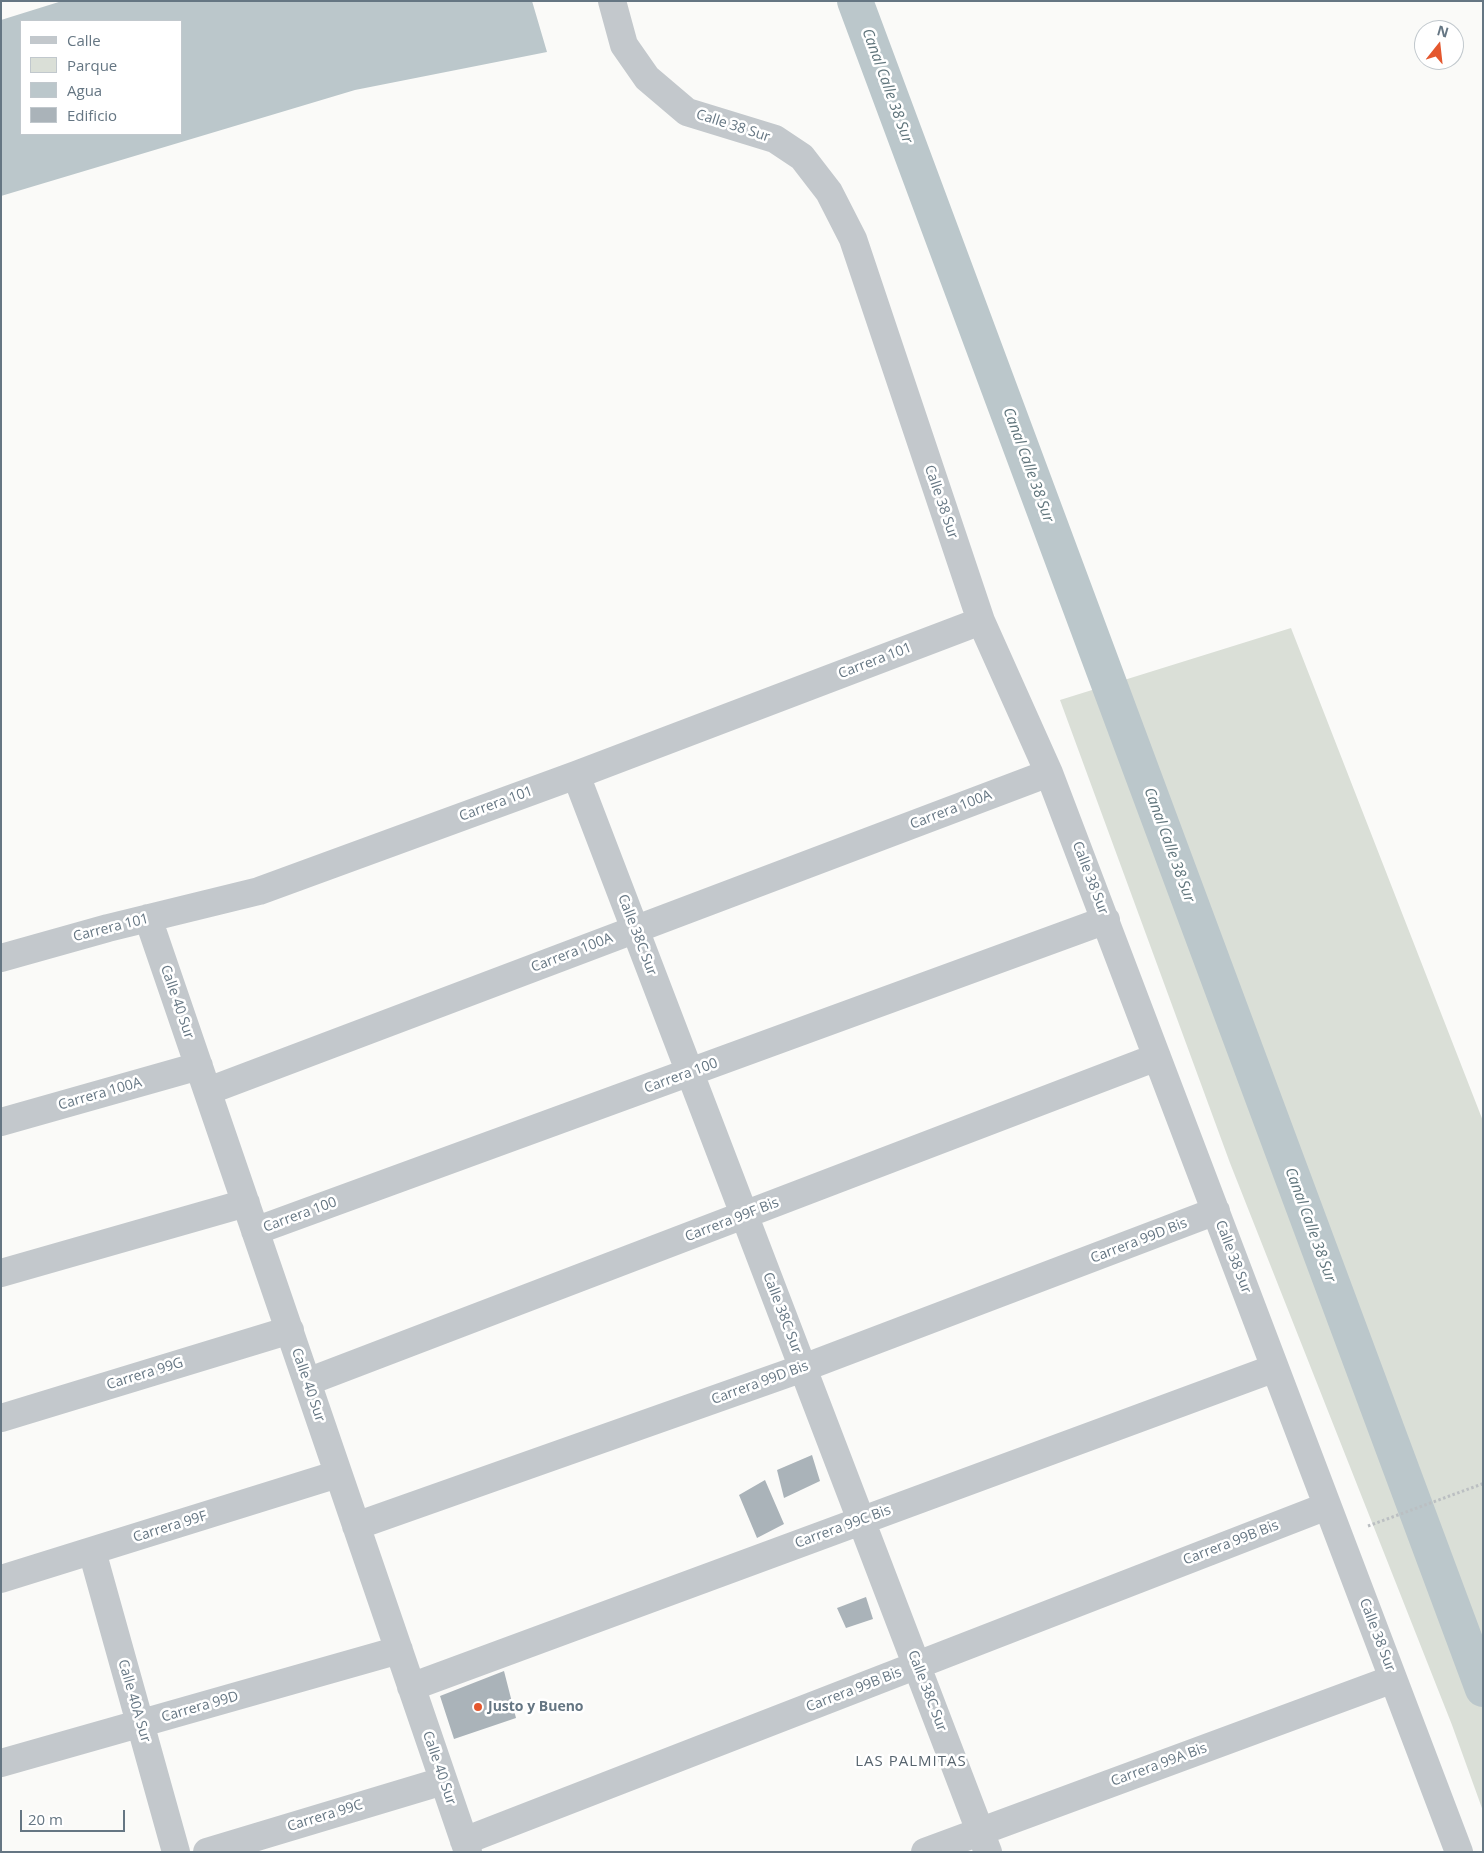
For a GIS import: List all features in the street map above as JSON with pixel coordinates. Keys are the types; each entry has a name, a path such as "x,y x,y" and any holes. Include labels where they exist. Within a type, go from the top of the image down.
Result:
{"street":[{"name":"Calle 38 Sur","path":"612,1 624,45 647,78 687,112 775,140 802,157 829,192 853,239 981,621 1049,773 1459,1852"},
{"name":"Carrera 101","path":"1,958 108,928 260,891 576,775 981,621"},
{"name":"Carrera 100A","path":"208,1091 1049,773"},
{"name":"Calle 38C Sur","path":"576,775 984,1842"},
{"name":"Calle 40 Sur","path":"148,918 466,1846"},
{"name":"Carrera 100","path":"255,1231 1106,920"},
{"name":"Carrera 99F Bis","path":"307,1382 1157,1057"},
{"name":"Carrera 100A","path":"1,1122 199,1066"},
{"path":"1,1273 246,1203"},
{"name":"Carrera 99D Bis","path":"356,1526 803,1368 1216,1211"},
{"name":"Carrera 99G","path":"1,1418 290,1330"},
{"name":"Carrera 99C Bis","path":"411,1687 1275,1368"},
{"name":"Carrera 99F","path":"1,1579 338,1474"},
{"name":"Carrera 99B Bis","path":"466,1846 917,1665 1327,1506"},
{"name":"Calle 40A Sur","path":"92,1551 176,1852"},
{"name":"Carrera 99D","path":"1,1763 399,1650"},
{"name":"Carrera 99A Bis","path":"925,1852 984,1842 1393,1679"},
{"name":"Carrera 99C","path":"207,1852 443,1781"}],"path":[{"path":"1340,1537 1482,1485"}],"green space":[{"path":"1291,628 1483,1121 1483,1811 1452,1725 1230,1163 1060,700"}],"water":[{"path":"62,1 532,1 547,52 355,90 1,196 1,20"}],"building":[{"path":"812,1455 820,1481 784,1498 777,1470"},
{"path":"765,1480 784,1524 757,1538 739,1495"},
{"path":"866,1597 873,1619 846,1628 837,1608"},
{"name":"Justo y Bueno","path":"504,1671 516,1718 454,1739 440,1696"}],"waterway":[{"name":"Canal Calle 38 Sur","path":"855,1 1483,1689"}],"place":[{"name":"Justo y Bueno","path":"478,1707"}],"district":[{"name":"LAS PALMITAS","path":"911,1762"}]}
